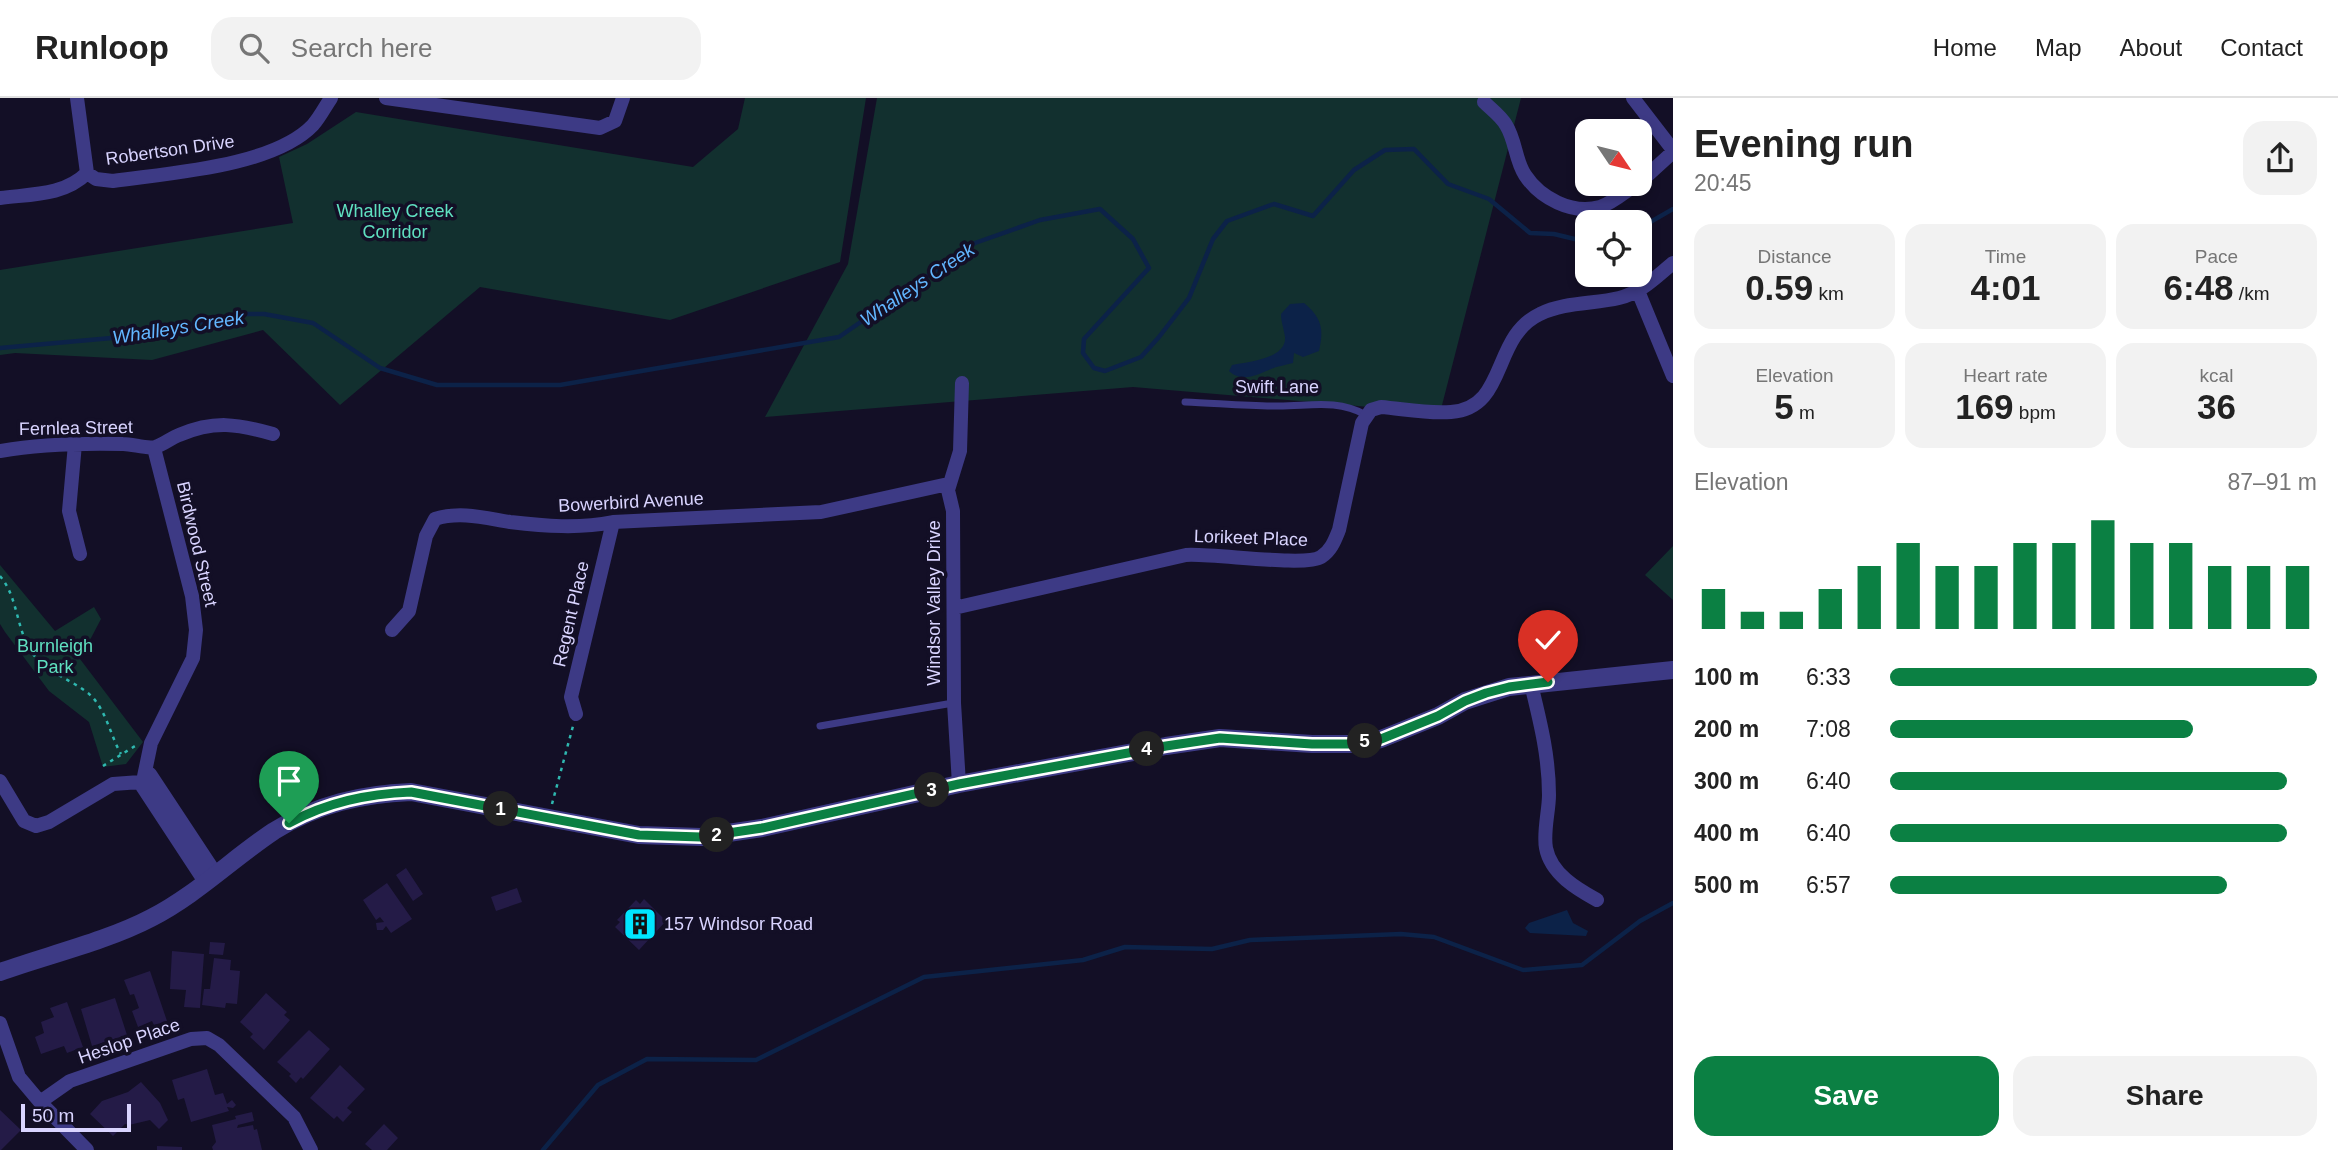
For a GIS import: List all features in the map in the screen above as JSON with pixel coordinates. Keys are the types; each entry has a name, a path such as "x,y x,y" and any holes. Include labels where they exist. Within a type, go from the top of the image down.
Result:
{"street":[{"path":"77,98 87,173"},
{"name":"Robertson Drive","path":"0,198 62,190 74,185 87,173 96,179 113,181 224,164 258,155 279,147 313,125 331,98"},
{"path":"386,98 600,128 615,121 623,98"},
{"path":"1633,98 1673,151 1652,170"},
{"path":"1483,102 1506,125 1525,176 1549,198 1567,207 1601,207 1618,196"},
{"path":"1366,415 1381,407 1454,412 1475,404 1489,391 1515,333 1527,321 1543,312 1621,298 1639,291 1673,263"},
{"path":"1639,291 1673,376"},
{"name":"Windsor Valley Drive","path":"959,784 954,703 953,510 948,484 958,464 960,452 962,383"},
{"name":"Lorikeet Place","path":"954,608 1186,555 1301,562 1321,557 1334,543 1339,530 1366,415"},
{"name":"Fernlea Street","path":"0,451 40,445 75,444 127,444 153,448 181,434 223,424 241,425 273,434"},
{"path":"75,444 69,511 80,554"},
{"name":"Birdwood Street","path":"153,448 192,596 196,630 192,658 155,732 149,750 148,781 211,878"},
{"name":"Bowerbird Avenue","path":"392,630 409,611 426,536 435,519 446,516 461,515 588,527 613,522 821,512 948,484"},
{"name":"Regent Place","path":"576,715 571,697 613,522"},
{"path":"0,972 135,926 170,908 275,831 300,817 340,801 380,793 411,792 446,797 639,835 701,837 762,828 959,784 1220,738 1312,744 1349,744 1381,739 1486,693 1531,684 1673,670"},
{"path":"1531,684 1547,747 1549,796 1546,848 1555,869 1575,887 1597,900"},
{"path":"0,781 24,821 36,826 49,822 113,784 148,781"},
{"path":"0,1023 19,1077 87,1150"},
{"name":"Heslop Place","path":"40,1102 71,1081 191,1039 207,1038 219,1045 293,1117 311,1150"}],"lane":[{"name":"Swift Lane","path":"1185,402 1276,406 1326,403 1350,407 1366,415"},
{"path":"820,726 954,703"}],"path":[{"path":"0,576 9,586 24,636 32,652 50,670 88,693 100,707 121,754"},
{"path":"552,804 576,715"},
{"path":"103,766 155,732"}],"green space":[{"name":"Whalley Creek Corridor","path":"745,98 866,98 840,262 670,320 480,287 340,405 263,330 152,360 15,353 0,355 0,270 293,223 279,157 307,144 356,112 693,167 738,129"},
{"path":"877,98 1521,98 1440,413 1133,387 765,417 848,264"},
{"path":"1673,546 1673,600 1645,575"},
{"name":"Burnleigh Park","path":"0,565 55,631 94,607 101,619 80,659 143,742 126,764 103,767 89,722 49,691 5,632 0,624"}],"water":[{"path":"1304,303 1320,324 1319,351 1303,357 1294,353 1293,363 1250,377 1239,377 1229,371 1232,365 1256,361 1280,350 1285,337 1281,314 1290,304"},
{"path":"1567,910 1573,923 1588,931 1586,936 1530,933 1525,928 1529,923"}],"building":[{"path":"406,868 423,894 413,901 396,875"},
{"path":"387,883 412,919 391,933 386,926 383,930 377,930 376,923 384,922 380,917 376,920 363,900"},
{"path":"517,888 522,902 496,911 491,897"},
{"name":"157 Windsor Road","path":"644,899 666,921 639,950 615,927 620,922 617,920 636,900 640,904"},
{"path":"210,942 225,943 223,955 209,954"},
{"path":"172,951 204,954 200,1008 184,1007 186,990 170,989"},
{"path":"214,958 231,960 230,970 240,971 237,1004 226,1003 225,1008 202,1005 204,989 210,989"},
{"path":"150,971 167,1021 154,1025 152,1021 138,1027 132,1011 139,1008 134,994 130,995 124,980"},
{"path":"266,993 287,1012 284,1015 290,1020 264,1050 250,1037 253,1034 240,1022"},
{"path":"115,998 127,1035 92,1046 81,1009"},
{"path":"67,1002 83,1047 67,1053 64,1046 41,1054 35,1037 44,1033 41,1022 54,1017 50,1008"},
{"path":"309,1030 330,1049 303,1079 301,1077 296,1083 289,1076 291,1074 277,1062"},
{"path":"340,1065 365,1089 347,1108 352,1112 343,1122 337,1116 334,1119 310,1098"},
{"path":"207,1069 215,1095 223,1093 227,1104 232,1100 236,1105 233,1108 227,1107 229,1111 191,1122 184,1098 178,1100 172,1080"},
{"path":"141,1082 160,1103 168,1120 159,1129 150,1120 125,1124 113,1136 90,1114 102,1101 128,1092"},
{"path":"0,1110 21,1130 1,1150 0,1150"},
{"path":"252,1112 254,1121 238,1125 237,1128 253,1125 254,1130 257,1129 262,1150 213,1150 216,1142 212,1125"},
{"path":"384,1124 398,1138 387,1150 372,1150 365,1144"},
{"path":"157,1146 182,1147 182,1150 157,1150"}],"waterway":[{"name":"Whalleys Creek","path":"0,348 134,336 240,314 264,314 313,323 380,368 437,385 560,385 839,337 975,243 1040,220 1100,209 1133,239 1149,268 1084,339 1083,353 1094,368 1105,371 1141,357 1159,337 1189,298 1213,239 1227,221 1274,204 1313,216 1354,170 1385,150 1414,149 1448,184 1489,199 1530,233 1554,234 1575,239"},
{"name":"Whalleys Creek","path":"1652,221 1673,209"},
{"path":"543,1150 598,1085 647,1059 756,1060 924,977 1083,960 1125,947 1212,949 1250,940 1401,934 1434,937 1523,970 1582,965 1640,921 1673,903"}],"place":[{"name":"157 Windsor Road","path":"640,924"}],"route":[{"path":"289,823 314,810 350,798 411,792 639,835 701,837 762,828 959,784 1220,738 1312,744 1349,744 1381,739 1486,693 1548,682"}]}
